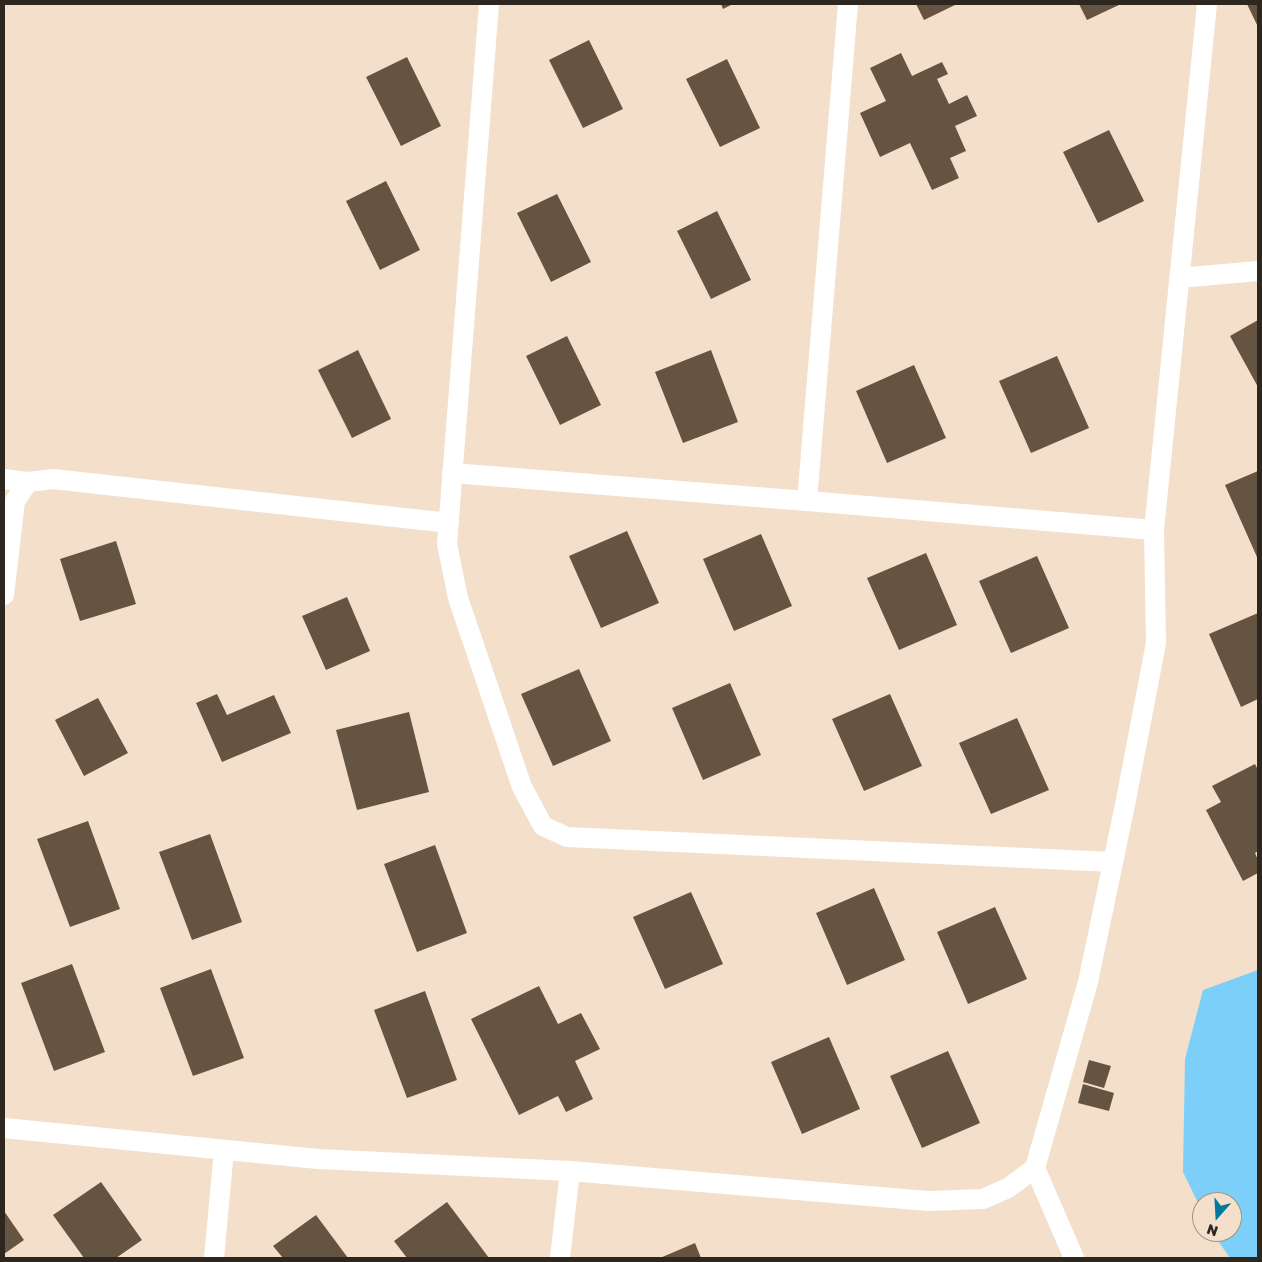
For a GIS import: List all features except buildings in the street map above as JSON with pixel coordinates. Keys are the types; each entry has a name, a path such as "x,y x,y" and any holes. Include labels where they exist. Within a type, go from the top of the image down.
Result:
{"street":[{"path":"489,4 447,544 458,598 522,787 542,826 566,837 1114,862"},
{"path":"807,501 848,4"},
{"path":"5,1126 318,1159 570,1171 928,1201 983,1199 1008,1188 1035,1168 1088,982 1114,862 1156,643 1154,530 1207,4"},
{"path":"1179,278 1258,271"},
{"path":"452,473 1154,530"},
{"path":"4,479 28,482 53,479 449,523"},
{"path":"4,595 14,501 28,482"},
{"path":"214,1258 224,1150"},
{"path":"1035,1168 1074,1258"},
{"path":"560,1258 570,1171"}],"water":[{"path":"1258,970 1258,1258 1230,1258 1219,1242 1242,1242 1242,1192 1193,1192 1183,1172 1185,1059 1203,990"}]}
